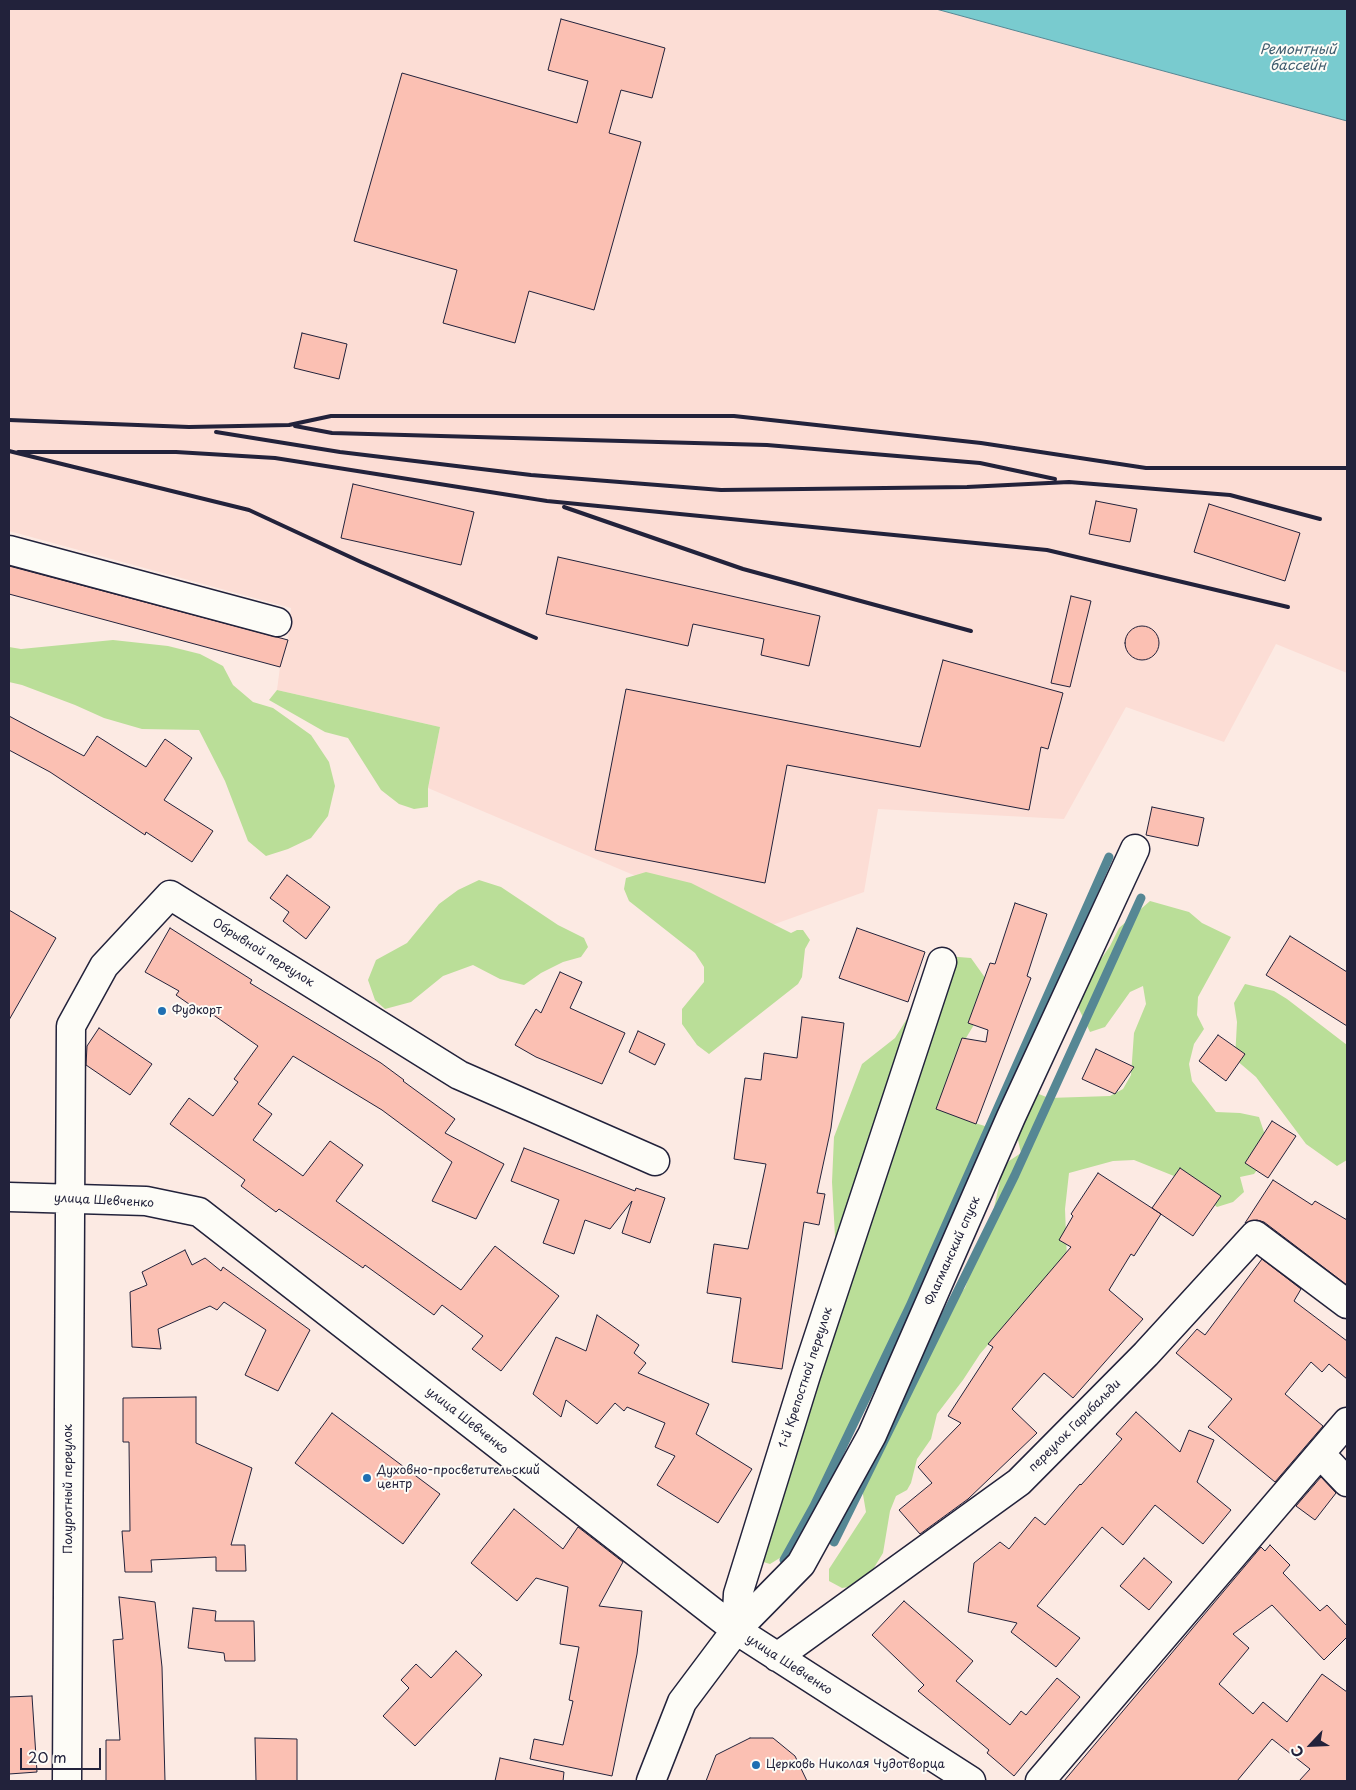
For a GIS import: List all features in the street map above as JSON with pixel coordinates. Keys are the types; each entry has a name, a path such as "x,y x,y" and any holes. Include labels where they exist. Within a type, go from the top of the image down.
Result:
{"street":[{"path":"9,550 277,622"},
{"name":"Флагманский спуск","path":"736,1630 802,1564 872,1435 1012,1117 1135,849"},
{"name":"Обрывной переулок","path":"70,1198 71,1026 104,966 170,896 458,1076 655,1161"},
{"name":"1-й Крепостной переулок","path":"736,1630 738,1594 809,1366 942,962"},
{"name":"улица Шевченко","path":"9,1197 146,1201 199,1212 736,1630 971,1781"},
{"name":"Полуротный переулок","path":"67,1781 70,1198"},
{"name":"переулок Гарибальди","path":"777,1657 1018,1482 1146,1354 1255,1235 1347,1304"},
{"path":"1040,1781 1347,1422"},
{"path":"1322,1452 1326,1460 1347,1482"},
{"path":"651,1781 682,1702 736,1630"}],"shaded area":[{"path":"9,9 936,9 1347,121 1347,673 1276,644 1224,742 1126,707 1064,819 878,809 864,892 761,929 428,788 440,727 277,690 280,667 288,640 291,608 9,531"}],"green space":[{"path":"113,640 168,646 200,654 223,666 233,685 253,702 273,708 311,735 329,762 335,786 328,816 311,838 288,849 266,856 248,841 225,781 199,730 142,729 104,718 75,705 9,682 9,647 21,649"},
{"path":"277,690 440,727 428,788 428,807 414,809 399,804 381,790 348,738 325,732 269,700"},
{"path":"646,872 691,883 791,933 803,930 810,940 805,949 802,977 798,984 709,1054 697,1045 682,1024 682,1009 704,982 704,967 695,953 629,901 624,889 626,878"},
{"path":"479,880 501,887 558,925 584,938 588,947 581,957 563,962 541,973 524,985 500,979 473,965 443,976 411,1002 385,1009 375,1000 368,980 376,960 407,943 439,904 458,890"},
{"path":"1150,901 1189,912 1202,923 1231,937 1198,997 1197,1015 1204,1029 1194,1044 1189,1064 1192,1081 1216,1112 1240,1113 1259,1117 1265,1135 1266,1158 1254,1174 1240,1177 1244,1192 1233,1202 1217,1207 1184,1180 1134,1160 1113,1161 1069,1173 1065,1209 1067,1261 1020,1313 1003,1327 980,1354 937,1414 931,1439 917,1459 911,1483 907,1490 896,1496 890,1511 883,1553 869,1576 857,1586 842,1588 829,1581 829,1569 866,1512 861,1483 915,1364 936,1335 946,1309 965,1288 976,1257 988,1235 1002,1172 1009,1161 1021,1153 1018,1140 1012,1135 1031,1091 1049,1098 1110,1096 1123,1089 1131,1075 1134,1033 1146,1004 1143,986 1130,992 1105,1027 1090,1032 1078,1007 1080,990 1110,946 1119,928"},
{"path":"946,956 971,958 991,986 978,1018 963,1043 968,1121 995,1129 924,1290 810,1521 788,1553 770,1564 750,1558 837,1273 832,1182 834,1137 862,1064 895,1038"},
{"path":"1245,984 1274,991 1347,1045 1347,1160 1337,1166 1306,1144 1256,1077 1235,1059 1237,1022 1234,1003"}],"water":[{"name":"Ремонтный бассейн","path":"936,9 1347,9 1347,121"}],"building":[{"path":"561,19 665,48 652,98 621,90 609,133 641,142 594,310 529,291 515,343 443,323 457,270 354,241 402,73 577,123 588,81 548,70"},
{"path":"302,333 347,344 339,379 294,368"},
{"path":"353,484 474,512 461,565 341,538"},
{"path":"1096,501 1137,509 1130,542 1089,534"},
{"path":"1209,504 1300,533 1285,581 1194,552"},
{"path":"558,557 820,616 809,666 761,655 764,639 693,624 688,646 546,614"},
{"path":"9,566 288,640 280,667 9,594"},
{"path":"1071,596 1091,601 1070,687 1051,683"},
{"path":"1142,626 1149,627 1154,631 1158,636 1158,650 1154,655 1149,659 1142,660 1135,659 1130,655 1126,650 1125,643 1126,636 1130,631 1135,627"},
{"path":"943,660 1063,693 1048,749 1041,747 1029,810 787,765 765,883 595,850 626,689 920,747"},
{"path":"9,716 84,756 97,736 146,767 165,739 192,758 164,800 213,831 192,862 146,832 145,835 50,772 9,750"},
{"path":"1152,807 1204,818 1198,846 1146,835"},
{"path":"287,875 330,907 306,939 283,921 289,912 270,898"},
{"path":"1015,903 1047,914 1027,976 1031,978 976,1124 936,1109 962,1038 986,1042 988,1030 968,1023 990,963 995,964"},
{"path":"9,910 56,938 9,1020"},
{"path":"170,928 252,980 250,983 381,1063 455,1119 445,1133 504,1164 476,1219 432,1201 452,1162 382,1110 293,1056 258,1104 272,1114 253,1140 303,1176 330,1141 363,1165 336,1201 461,1290 495,1246 559,1296 501,1371 472,1349 483,1336 442,1305 434,1315 365,1265 363,1268 279,1209 276,1212 241,1186 245,1180 170,1124 189,1098 213,1116 238,1082 234,1079 258,1046 202,1007 199,1011 176,995 179,991 145,972"},
{"path":"857,928 925,952 908,1002 839,978"},
{"path":"1290,936 1347,972 1347,1026 1266,975"},
{"path":"560,972 582,982 570,1008 625,1033 602,1084 536,1057 515,1045 536,1009 541,1013"},
{"path":"802,1017 844,1023 831,1128 817,1193 825,1194 819,1225 804,1222 782,1369 732,1362 741,1298 707,1293 714,1244 748,1249 766,1164 734,1159 745,1078 761,1080 764,1053 797,1058"},
{"path":"99,1028 152,1064 130,1095 86,1065 87,1046"},
{"path":"638,1031 665,1044 655,1065 629,1052"},
{"path":"1218,1035 1245,1054 1226,1081 1199,1061"},
{"path":"1096,1049 1134,1067 1115,1094 1082,1079"},
{"path":"1272,1121 1296,1136 1268,1178 1245,1163"},
{"path":"524,1148 635,1191 636,1188 665,1198 650,1243 622,1233 632,1201 610,1229 585,1220 574,1254 543,1243 559,1200 511,1181"},
{"path":"1180,1168 1221,1196 1193,1236 1152,1208"},
{"path":"1098,1173 1161,1214 1134,1256 1131,1254 1109,1290 1143,1319 1073,1398 1044,1373 1012,1409 1037,1433 968,1499 920,1534 899,1510 932,1483 918,1467 961,1423 948,1416 993,1347 988,1344 1071,1247 1059,1240 1073,1216 1071,1214"},
{"path":"1273,1180 1312,1205 1315,1201 1347,1220 1347,1285 1264,1222 1257,1220 1245,1223"},
{"path":"185,1250 192,1265 205,1258 221,1271 223,1267 310,1330 278,1391 245,1375 266,1330 224,1302 217,1310 210,1306 158,1329 161,1349 132,1347 130,1292 147,1285 142,1272"},
{"path":"1262,1259 1301,1289 1294,1301 1347,1341 1347,1379 1329,1364 1322,1372 1311,1362 1285,1394 1323,1426 1275,1482 1208,1427 1232,1399 1176,1353 1197,1329 1205,1335"},
{"path":"597,1315 639,1345 634,1353 646,1363 638,1373 709,1404 696,1434 752,1469 718,1523 657,1485 675,1456 655,1447 665,1423 627,1407 624,1411 615,1403 597,1424 566,1400 561,1417 533,1394 556,1337 586,1351"},
{"path":"196,1397 196,1443 252,1468 231,1545 245,1545 246,1571 216,1571 216,1557 151,1560 152,1572 125,1572 122,1531 130,1531 129,1442 123,1442 123,1398"},
{"path":"1136,1412 1180,1452 1189,1430 1214,1440 1197,1482 1231,1510 1203,1544 1155,1505 1123,1545 1102,1527 1037,1606 1080,1638 1056,1667 1011,1632 1017,1623 968,1612 974,1563 1000,1542 1009,1549 1035,1517 1045,1525 1122,1439 1116,1434"},
{"name":"Духовно-просветительский центр","path":"332,1413 440,1494 403,1544 295,1463"},
{"path":"1321,1477 1336,1493 1315,1520 1296,1506"},
{"path":"514,1509 563,1549 578,1527 623,1562 599,1606 642,1611 637,1654 612,1776 530,1759 534,1739 563,1745 573,1701 569,1700 579,1647 560,1644 568,1587 536,1578 517,1601 471,1563"},
{"path":"1270,1545 1290,1565 1283,1573 1320,1611 1327,1605 1347,1626 1347,1637 1324,1660 1272,1605 1233,1634 1249,1648 1219,1684 1253,1714 1263,1702 1287,1722 1322,1674 1347,1692 1347,1781 1299,1781 1310,1769 1272,1739 1237,1781 1064,1781 1261,1547 1265,1551"},
{"path":"1144,1558 1172,1582 1149,1610 1120,1586"},
{"path":"119,1597 155,1602 162,1667 165,1781 106,1781 106,1740 120,1740 113,1640 123,1639"},
{"path":"904,1601 973,1661 956,1681 1010,1725 1021,1711 1026,1715 1057,1678 1080,1697 1014,1776 987,1753 989,1750 918,1691 924,1685 872,1635"},
{"path":"193,1608 216,1611 215,1621 254,1621 255,1661 225,1661 224,1653 188,1648"},
{"path":"456,1651 482,1675 415,1746 383,1716 409,1688 401,1680 416,1664 431,1678"},
{"path":"32,1696 37,1772 9,1774 9,1697"},
{"path":"255,1738 297,1739 297,1781 256,1781"},
{"name":"Церковь Николая Чудотворца","path":"750,1738 773,1738 795,1756 807,1781 706,1781 716,1755"},
{"path":"500,1758 564,1772 563,1781 495,1781"}],"waterway":[{"path":"784,1560 814,1506 910,1306 1109,857"},
{"path":"834,1542 1015,1175 1141,898"}],"railway":[{"path":"9,420 189,427 289,425 331,416 734,416 981,443 1146,468 1347,468"},
{"path":"295,426 332,433 767,445 980,463 1055,479"},
{"path":"216,432 340,452 531,475 721,490 967,487 1069,482 1230,495 1320,519"},
{"path":"9,451 249,510 361,562 536,638"},
{"path":"18,452 176,452 275,458 547,501 1047,550 1288,607"},
{"path":"564,507 743,569 971,631"}],"place":[{"name":"Фудкорт","path":"162,1011"},
{"name":"Духовно-просветительский центр","path":"367,1478"},
{"name":"Церковь Николая Чудотворца","path":"756,1765"}]}
